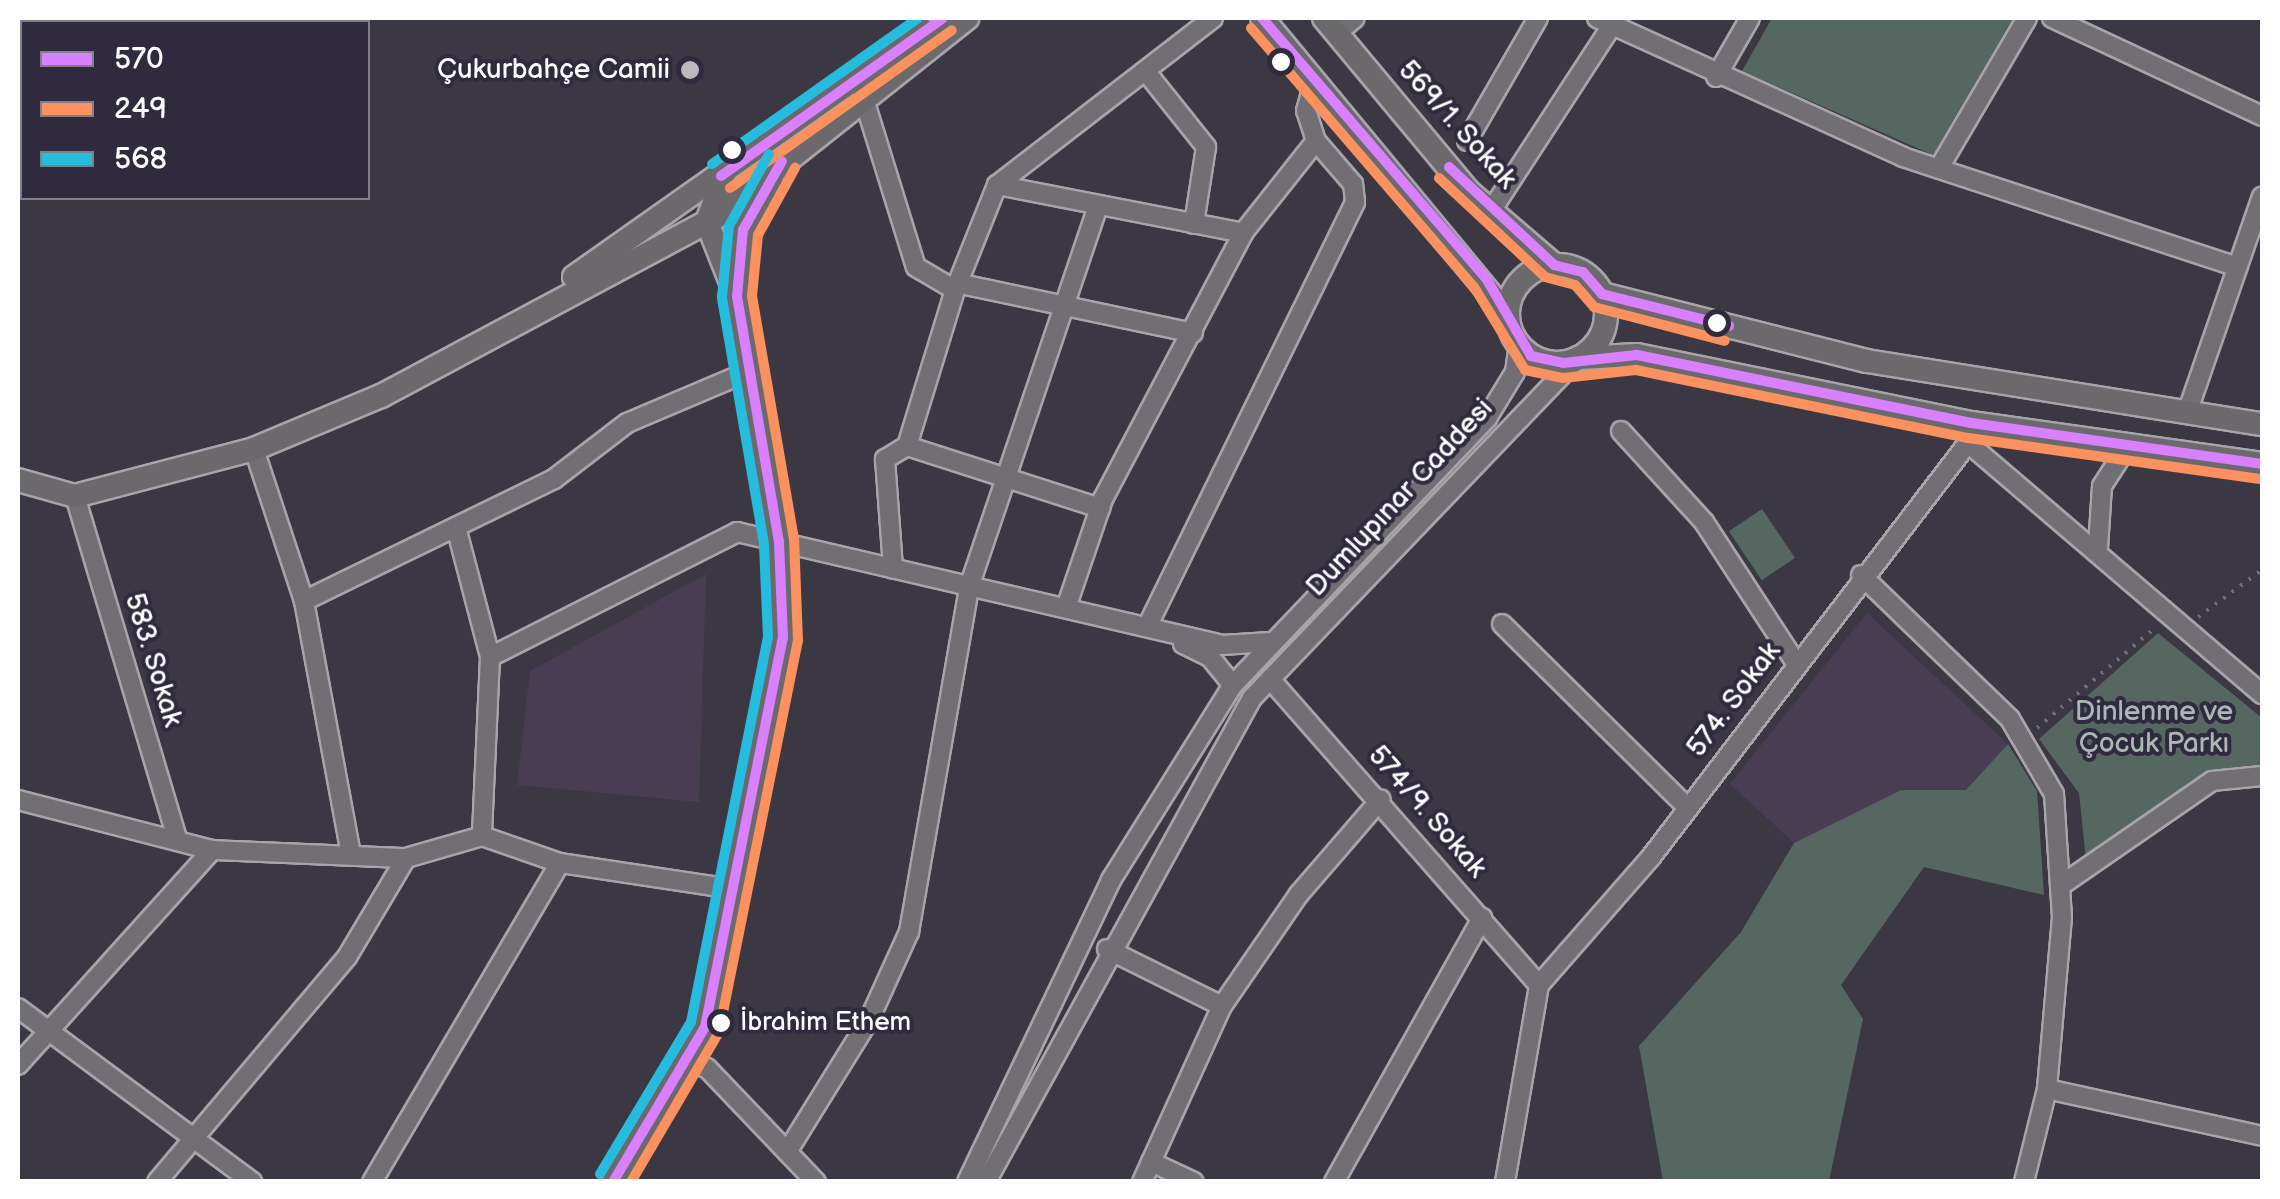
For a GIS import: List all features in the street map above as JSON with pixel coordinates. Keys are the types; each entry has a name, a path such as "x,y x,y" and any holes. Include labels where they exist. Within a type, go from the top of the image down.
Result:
{"main road":[{"path":"536,307 680,197 943,18"},
{"path":"18,480 76,496 254,449 381,396 536,307 672,240 782,162 862,93 967,18"},
{"path":"1262,18 1508,315 1519,345 1546,362 1637,354 1970,433 2127,446 2262,464"},
{"name":"569/1. Sokak","path":"1339,23 1491,210 1554,265"},
{"path":"737,297 740,244 782,162"},
{"path":"613,1182 705,1027 783,638 779,542 745,374 737,297 715,210 728,164"},
{"path":"680,197 715,210 740,244"},
{"path":"672,240 710,255 737,297"},
{"path":"1508,315 1526,276 1554,265 1582,272 1602,294 1867,361 2262,424"},
{"path":"1578,358 1605,324 1602,294"}],"street":[{"path":"893,569 884,459 907,446 996,184 1148,73 1213,18"},
{"path":"1467,141 1538,18"},
{"path":"1716,77 1750,18"},
{"path":"1939,168 2026,18"},
{"path":"2052,18 2262,116"},
{"path":"1491,210 1604,22 1716,77 1939,168 2237,267"},
{"path":"1148,73 1206,147 1194,224"},
{"path":"1147,627 1356,202 1353,184 1316,140 1306,111 1314,82"},
{"path":"862,93 916,267 958,287 1071,302 1193,333"},
{"path":"1067,605 1100,508 1243,233 1316,140"},
{"path":"996,184 1096,211 1243,233"},
{"path":"2187,413 2262,197"},
{"path":"787,1152 869,1020 909,932 970,584 1014,473 1071,302 1096,211"},
{"name":"Dumlupınar Caddesi","path":"967,1182 1111,880 1232,684 1486,418 1507,389 1519,345"},
{"name":"Dumlupınar Caddesi","path":"986,1182 1107,950 1270,679 1578,358"},
{"path":"304,601 554,480 627,423 745,374"},
{"path":"1622,431 1704,522 1796,663"},
{"path":"1970,433 2262,694"},
{"name":"574. Sokak","path":"1539,985 1688,808 1970,433"},
{"path":"907,446 1014,473 1100,508"},
{"path":"2098,548 2102,486 2127,446"},
{"path":"254,449 304,601 350,849"},
{"name":"583. Sokak","path":"76,496 177,839"},
{"path":"456,526 490,657 482,836"},
{"path":"490,657 736,532 1244,648 1279,638"},
{"path":"1861,575 2022,740 2054,794 2060,886 2047,1089 2024,1182"},
{"path":"1502,624 1688,808"},
{"path":"1147,627 1210,657 1232,684"},
{"name":"574/9. Sokak","path":"1270,679 1380,799 1539,985"},
{"path":"2060,886 2212,782 2262,776"},
{"path":"1142,1182 1222,1006 1299,894 1380,799"},
{"path":"18,800 212,850 350,849 406,858 482,836 560,863 731,889"},
{"path":"18,1065 212,850"},
{"path":"157,1182 348,957 406,858"},
{"path":"372,1182 560,863"},
{"path":"1334,1182 1482,918"},
{"path":"1107,950 1222,1006"},
{"path":"1505,1182 1539,985"},
{"path":"18,1008 194,1134 252,1182"},
{"path":"687,1062 707,1068 816,1182"},
{"path":"2047,1089 2262,1136"},
{"path":"1151,1162 1194,1182"}],"path":[{"path":"2022,740 2178,620 2262,570"}],"shaded area":[{"path":"706,574 699,802 517,785 530,671"},
{"path":"1867,613 2008,744 1966,790 1901,790 1794,843 1730,784"}],"green space":[{"path":"1772,18 2013,18 1933,155 1742,71"},
{"path":"1762,509 1795,558 1762,580 1729,531"},
{"name":"Dinlenme ve Çocuk Parkı","path":"2158,633 2262,718 2262,767 2213,772 2086,860 2079,793 2039,739"},
{"path":"2008,744 2037,791 2044,895 1924,867 1841,985 1863,1019 1829,1181 1663,1181 1639,1046 1741,932 1794,843 1901,790 1966,790"}],"transit line":[{"name":"568","path":"712,164 918,18"},
{"name":"570","path":"721,176 943,18"},
{"name":"570","path":"1262,18 1486,278 1531,356 1563,363 1637,355 1971,423 2262,464"},
{"name":"249","path":"1251,28 1474,287 1525,370 1563,378 1636,370 1968,438 2260,479"},
{"name":"249","path":"730,188 952,30"},
{"name":"568","path":"600,1174 691,1022 768,637 764,544 722,297 729,226 769,154"},
{"name":"570","path":"613,1182 705,1027 783,638 779,542 737,297 743,230 782,161"},
{"name":"570","path":"1449,167 1554,265 1583,272 1602,294 1729,326"},
{"name":"249","path":"631,1182 719,1032 798,641 794,539 752,296 758,235 795,168"},
{"name":"249","path":"1439,178 1545,277 1575,285 1594,307 1725,341"}],"place":[{"name":"Çukurbahçe Camii","path":"690,70"},
{"name":"İbrahim Ethem","path":"721,1023"}]}
